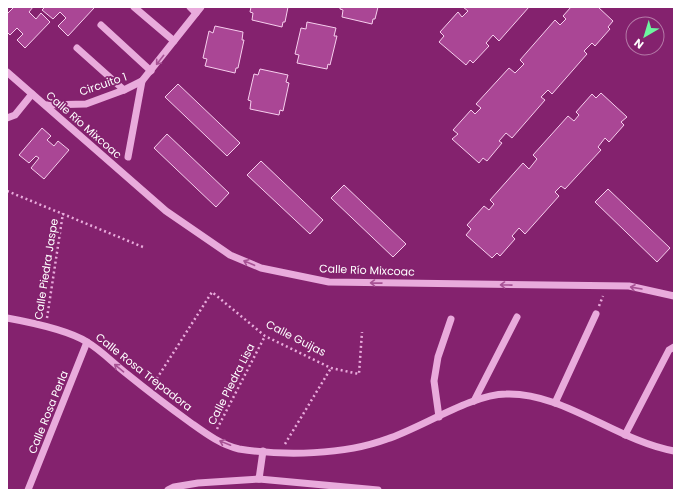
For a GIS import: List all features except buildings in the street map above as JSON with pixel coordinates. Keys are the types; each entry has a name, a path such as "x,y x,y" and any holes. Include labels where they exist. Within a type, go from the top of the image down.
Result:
{"street":[{"path":"134,7 174,41"},
{"path":"190,7 198,10"},
{"name":"Circuito 1","path":"46,105 86,104 124,90 142,81 198,10"},
{"path":"101,25 150,71"},
{"path":"77,48 124,90"},
{"name":"Calle Río Mixcoac","path":"7,72 166,211 230,255 261,268 329,282 605,287 628,286 674,296"},
{"name":"Circuito 1","path":"128,157 142,81"},
{"path":"7,118 15,115 32,94"},
{"path":"555,403 596,314"},
{"path":"474,401 517,317"},
{"name":"Calle Rosa Trepadora","path":"7,318 46,326 87,342 149,392 212,438 237,448 263,451"},
{"path":"439,417 434,381 438,358 451,319"},
{"name":"Calle Rosa Perla","path":"28,490 87,342"},
{"path":"625,435 672,348"},
{"path":"259,479 263,451 280,453 346,449 386,440 474,401 504,394 529,394 555,403 625,435 674,451"},
{"path":"168,490 174,486 259,479 378,490"}],"path":[{"path":"7,191 143,247"},
{"name":"Calle Piedra Jaspe","path":"46,326 63,213"},
{"path":"596,314 605,287"},
{"name":"Calle Guijas","path":"149,392 212,292 265,336 331,368 359,374 362,332"},
{"name":"Calle Piedra Lisa","path":"212,438 265,336"},
{"path":"280,453 331,368"}]}
